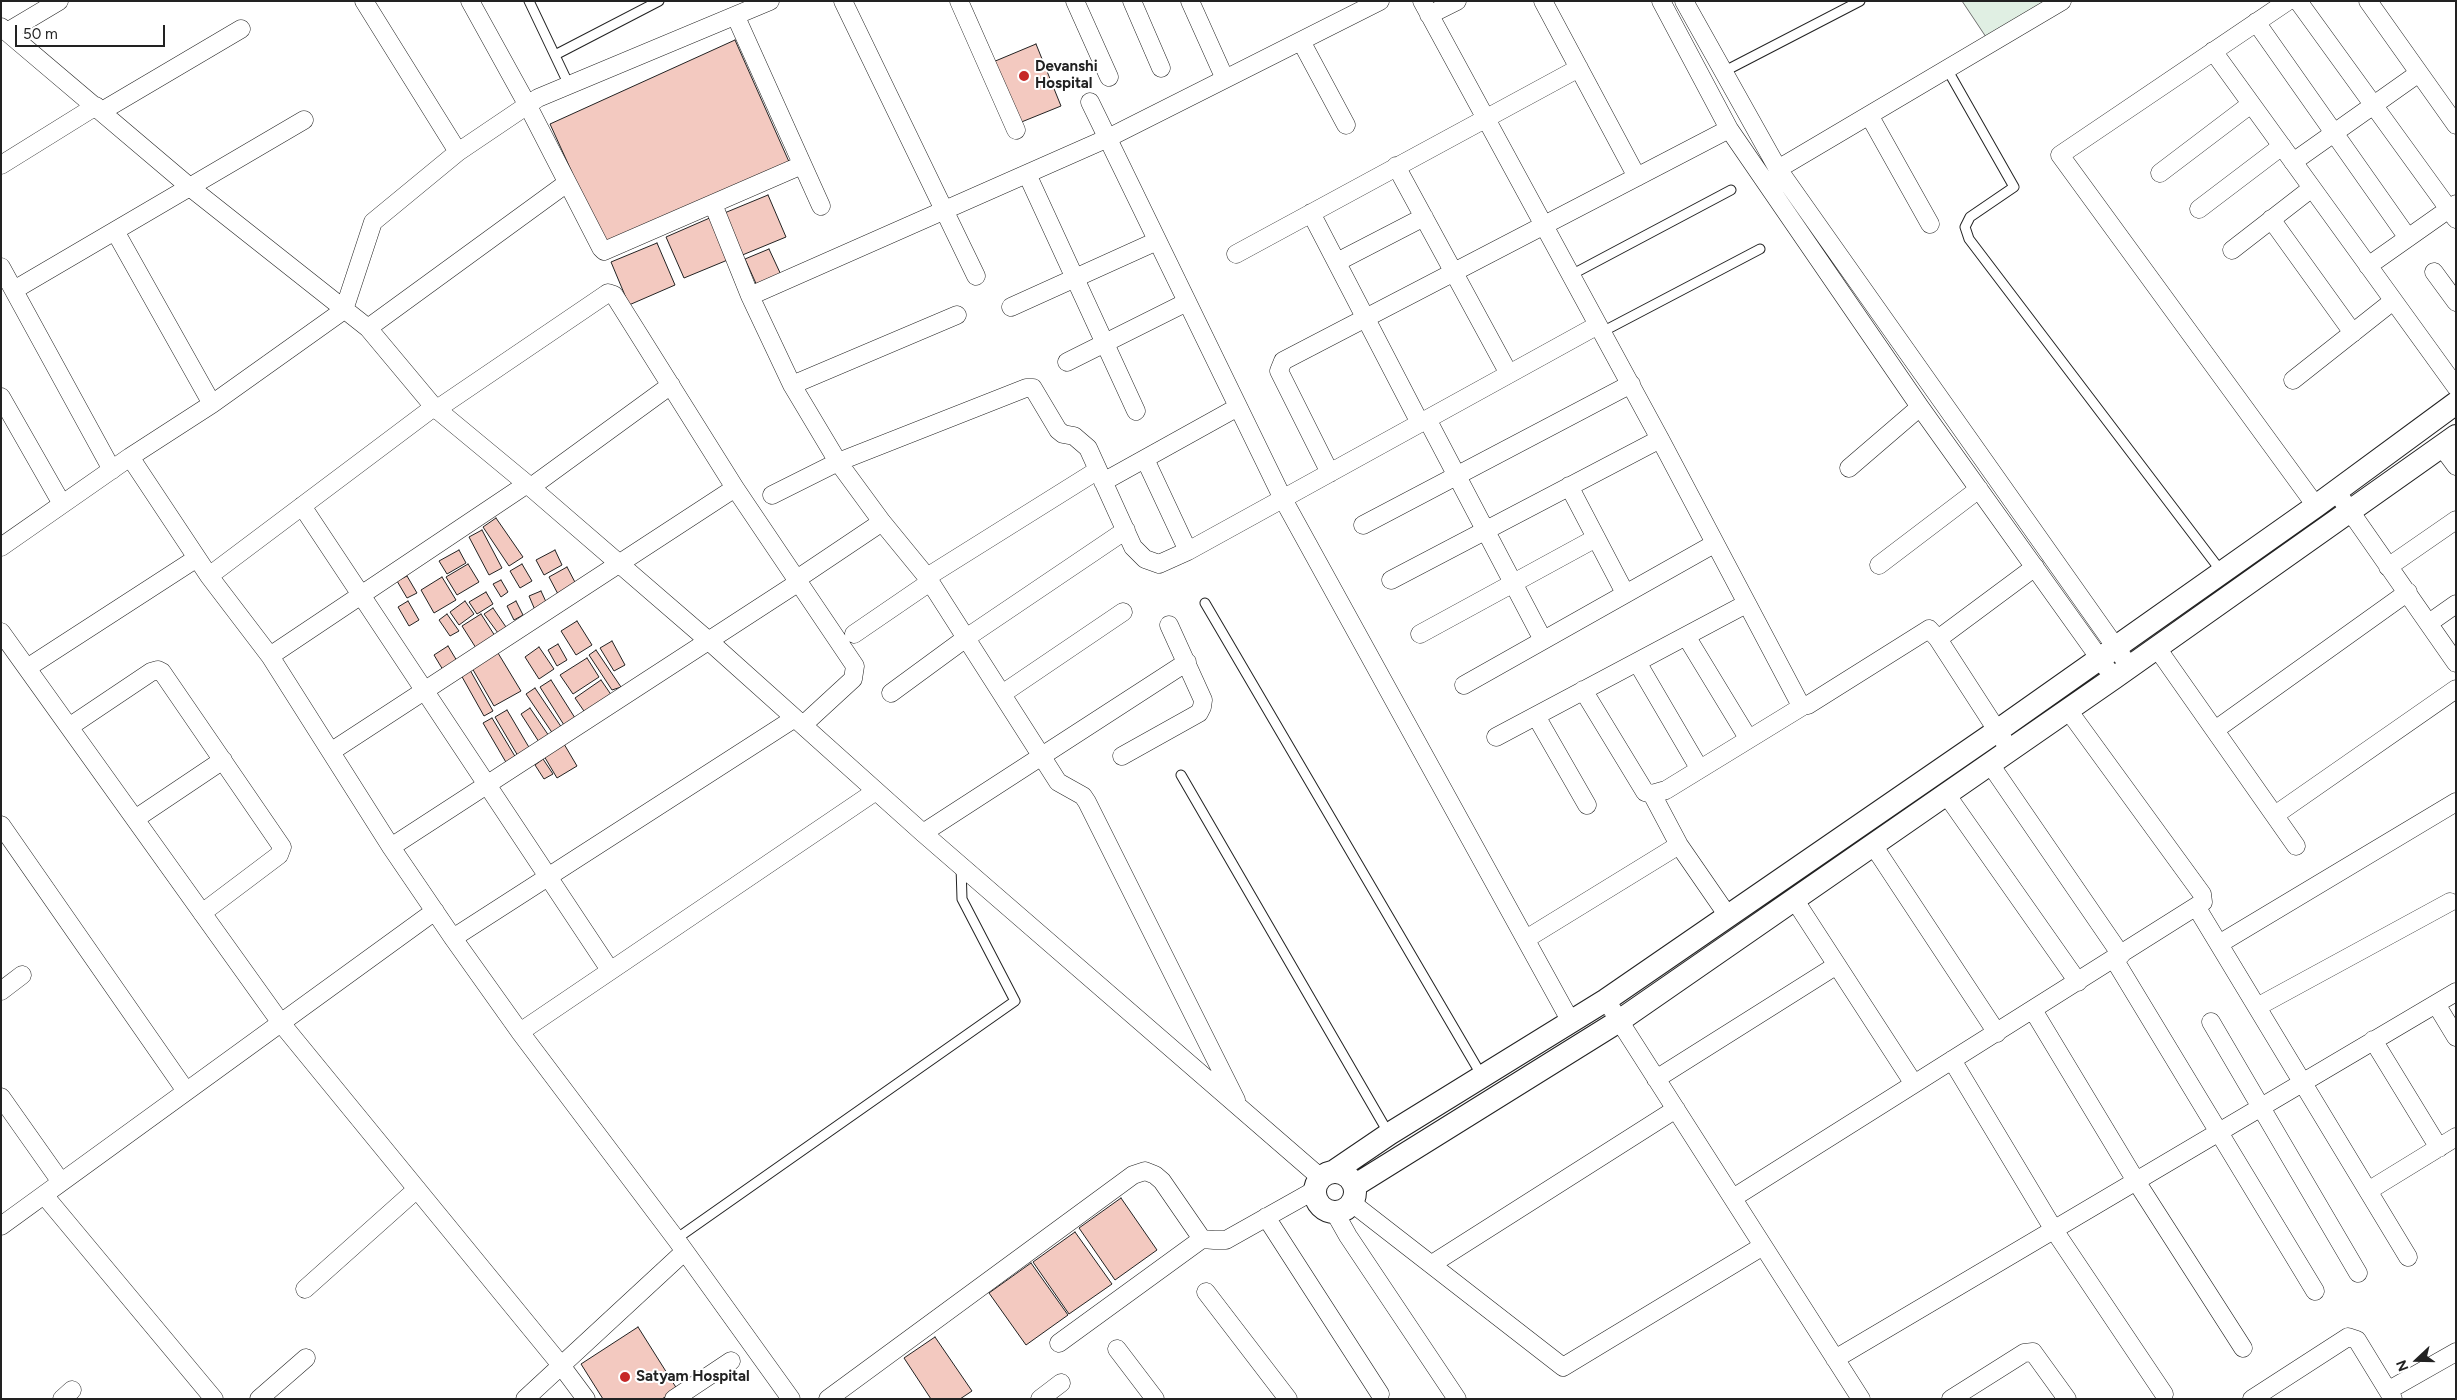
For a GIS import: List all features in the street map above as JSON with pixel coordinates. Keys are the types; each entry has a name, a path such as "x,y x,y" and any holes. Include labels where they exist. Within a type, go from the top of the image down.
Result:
{"street":[{"path":"59,1 3,30 192,188 368,328 435,408 529,485 710,642 923,833 1323,1180 1348,1177 1348,1236 1457,1399"},
{"path":"364,1 458,152"},
{"path":"470,1 528,106 600,248 604,251 802,165"},
{"path":"1,547 130,457 212,404 344,310 373,222 458,152 538,98 770,1"},
{"path":"843,1 976,276"},
{"path":"959,1 1016,130"},
{"path":"1075,1 1109,77"},
{"path":"1132,1 1161,68"},
{"path":"1190,1 1225,79"},
{"path":"750,296 1108,138 1380,1"},
{"path":"1456,1 1425,8 1660,439 1714,544 1802,706"},
{"path":"1543,1 1637,177"},
{"path":"1661,1 1729,129 1920,407 2035,567 2108,652"},
{"path":"1684,1 1778,168 2121,672"},
{"path":"1778,168 2062,1"},
{"path":"2288,1 2060,156 2316,506"},
{"path":"2298,1 2453,211 2408,238 2368,266"},
{"path":"2368,1 2456,125"},
{"path":"736,16 821,206"},
{"path":"2256,22 2408,238"},
{"path":"1,165 242,29"},
{"path":"1301,41 1346,125"},
{"path":"2213,51 2456,387"},
{"path":"1236,254 1579,68"},
{"path":"2293,162 2419,73"},
{"path":"1090,102 1283,499 1571,1022"},
{"path":"2160,173 2251,104"},
{"path":"1869,115 1930,224"},
{"path":"14,290 192,188 304,120"},
{"path":"1330,473 1279,371 1284,360 1729,129"},
{"path":"2199,209 2282,146"},
{"path":"1396,166 1508,374"},
{"path":"1027,174 1136,411"},
{"path":"368,328 567,183"},
{"path":"2232,250 2312,188"},
{"path":"712,204 750,296 792,385 838,462 882,522 929,579 1058,782 1083,796 1087,802 1241,1109"},
{"path":"1311,213 1365,317 1456,476 1543,640"},
{"path":"1337,262 1424,217"},
{"path":"2271,220 2353,333"},
{"path":"115,231 212,404"},
{"path":"1011,307 1157,240"},
{"path":"1,267 112,470"},
{"path":"2434,272 2456,302"},
{"path":"209,576 435,408 608,293 614,295 736,488 852,659 856,674 853,679 799,721 453,938"},
{"path":"2293,380 2394,301"},
{"path":"1067,362 1187,302"},
{"path":"792,385 957,314"},
{"path":"772,495 838,462 1026,388 1033,388 1058,430 1082,441 1101,476 1134,547 1152,563 1159,564 1188,551 1508,374 1600,328"},
{"path":"1363,525 1630,384"},
{"path":"270,656 529,485 671,385"},
{"path":"1,397 62,504"},
{"path":"1059,1343 1202,1239 1226,1240 1266,1217 1389,1134 1606,1000 1997,731 2316,506 2456,403"},
{"path":"854,634 929,579 1101,476 1145,459 1238,407"},
{"path":"1849,468 1920,407"},
{"path":"1391,580 1660,439"},
{"path":"1323,1180 1316,1198 1320,1206 1326,1211 1347,1200 1619,1021 2157,648 2350,510 2449,442 2456,466"},
{"path":"130,457 209,576 270,656 391,846 453,938 520,1032 680,1245 791,1399"},
{"path":"1145,459 1188,551"},
{"path":"1569,486 1626,593"},
{"path":"332,751 736,488"},
{"path":"1879,565 1979,488"},
{"path":"2336,491 2456,663"},
{"path":"302,506 610,970"},
{"path":"2388,567 2456,520"},
{"path":"391,846 710,642 882,522"},
{"path":"891,692 966,638 1126,530"},
{"path":"1420,634 1596,538"},
{"path":"1464,685 1714,544"},
{"path":"27,668 197,558"},
{"path":"1938,639 2035,567"},
{"path":"2215,730 2408,592"},
{"path":"1496,737 1746,604"},
{"path":"2429,623 2456,604"},
{"path":"1002,694 1123,612"},
{"path":"1122,756 1198,713 1203,700 1169,625"},
{"path":"1583,690 1645,792 1652,794 1666,790 1748,738 1802,706 1808,705 1923,631 1929,630 1938,639 2010,750"},
{"path":"1,632 281,1023 560,1364 586,1399"},
{"path":"1686,636 1748,738"},
{"path":"2157,648 2296,846"},
{"path":"923,833 1187,662"},
{"path":"1636,662 1698,768"},
{"path":"69,727 151,672 158,670 223,760 282,847 279,855 202,913"},
{"path":"2275,815 2456,689"},
{"path":"1732,1198 2203,902 2202,894 2068,710"},
{"path":"1536,716 1587,805"},
{"path":"134,819 223,760"},
{"path":"1990,764 2118,957 2218,1133 2315,1290"},
{"path":"520,1032 876,791"},
{"path":"1652,794 1679,845 1742,936"},
{"path":"1946,794 2078,982"},
{"path":"2219,944 2456,802"},
{"path":"1,825 186,1091"},
{"path":"1526,939 1679,845"},
{"path":"1873,845 1997,1033"},
{"path":"1794,900 1914,1084"},
{"path":"2257,1007 2450,902"},
{"path":"2196,908 2408,1257"},
{"path":"1,1226 435,911"},
{"path":"1656,1079 1837,965"},
{"path":"1,991 22,975"},
{"path":"1835,1359 2456,992"},
{"path":"1606,1000 1861,1399"},
{"path":"2436,1004 2456,1037"},
{"path":"2033,1010 2136,1181 2242,1348"},
{"path":"2211,1022 2262,1106 2358,1273"},
{"path":"2374,1040 2439,1148"},
{"path":"1952,1060 2054,1230 2164,1394"},
{"path":"1,1096 61,1182"},
{"path":"1432,1264 1676,1109"},
{"path":"2368,1191 2456,1137"},
{"path":"828,1399 1133,1175 1145,1172 1155,1175 1162,1181 1202,1239"},
{"path":"305,1289 417,1188"},
{"path":"44,1195 214,1399"},
{"path":"1347,1200 1563,1367 1763,1246"},
{"path":"1266,1217 1380,1394"},
{"path":"525,1399 680,1245"},
{"path":"1206,1292 1288,1399"},
{"path":"2252,1399 2348,1337 2357,1340 2391,1394 2456,1352"},
{"path":"1117,1349 1155,1399"},
{"path":"1951,1399 2024,1353 2033,1352 2067,1399"},
{"path":"259,1399 306,1358"},
{"path":"674,1399 731,1361"},
{"path":"1040,1399 1061,1383"}],"lane":[{"path":"529,1 569,85"},
{"path":"555,55 659,1"},
{"path":"1723,72 1860,1"},
{"path":"1947,69 2014,187 1970,217 1965,227 1969,238 2222,572"},
{"path":"1571,275 1731,190"},
{"path":"1600,328 1760,249"},
{"path":"1205,603 1482,1077"},
{"path":"1182,775 1389,1134"},
{"path":"680,1245 1015,1001 962,899 961,866"}],"green space":[{"path":"1962,1 2052,1 1988,40"}],"building":[{"path":"735,40 790,164 606,247 550,124"},
{"path":"1036,44 1061,106 1019,123 993,62"},
{"path":"768,195 786,237 740,256 722,214"},
{"path":"712,217 730,259 684,278 666,237"},
{"path":"657,243 675,285 629,305 611,262"},
{"path":"769,249 782,277 758,288 745,259"},
{"path":"496,518 523,557 509,566 483,527"},
{"path":"482,530 502,568 489,575 469,537"},
{"path":"459,550 466,563 447,574 439,561"},
{"path":"555,550 562,565 544,575 536,560"},
{"path":"468,564 479,582 457,595 446,577"},
{"path":"522,564 532,581 520,588 510,571"},
{"path":"567,567 577,586 559,596 549,577"},
{"path":"407,576 417,593 407,598 397,581"},
{"path":"442,577 456,600 434,613 421,590"},
{"path":"501,580 508,592 501,597 493,584"},
{"path":"541,591 547,604 535,610 529,596"},
{"path":"486,592 493,604 477,614 469,602"},
{"path":"408,601 419,620 409,626 398,607"},
{"path":"465,601 474,614 459,625 450,612"},
{"path":"516,601 523,615 514,620 507,606"},
{"path":"493,608 506,627 498,633 484,614"},
{"path":"447,614 459,631 450,636 439,620"},
{"path":"481,614 495,636 476,648 462,626"},
{"path":"577,621 592,645 576,655 561,631"},
{"path":"612,641 625,665 614,671 600,648"},
{"path":"558,644 567,660 557,666 548,650"},
{"path":"448,646 457,661 443,670 434,655"},
{"path":"539,647 554,669 539,679 525,657"},
{"path":"596,650 621,687 612,690 589,655"},
{"path":"498,653 521,691 494,706 472,668"},
{"path":"587,658 599,677 573,694 560,675"},
{"path":"470,670 493,711 484,716 461,675"},
{"path":"551,680 575,718 564,725 540,687"},
{"path":"601,680 612,696 586,714 575,698"},
{"path":"535,688 562,728 553,734 526,694"},
{"path":"530,708 549,736 539,742 521,714"},
{"path":"507,710 530,749 518,756 495,717"},
{"path":"492,718 516,758 507,764 483,723"},
{"path":"564,744 577,766 557,778 544,756"},
{"path":"543,759 553,774 544,779 535,765"},
{"path":"1121,1198 1157,1250 1115,1280 1079,1228"},
{"path":"1075,1232 1112,1284 1069,1314 1033,1262"},
{"path":"1031,1263 1068,1315 1026,1345 989,1293"},
{"path":"638,1327 677,1389 662,1399 603,1399 581,1364"},
{"path":"935,1337 972,1391 960,1399 931,1399 904,1358"}],"place":[{"name":"Devanshi Hospital","path":"1024,76"},
{"name":"Satyam Hospital","path":"625,1377"}]}
